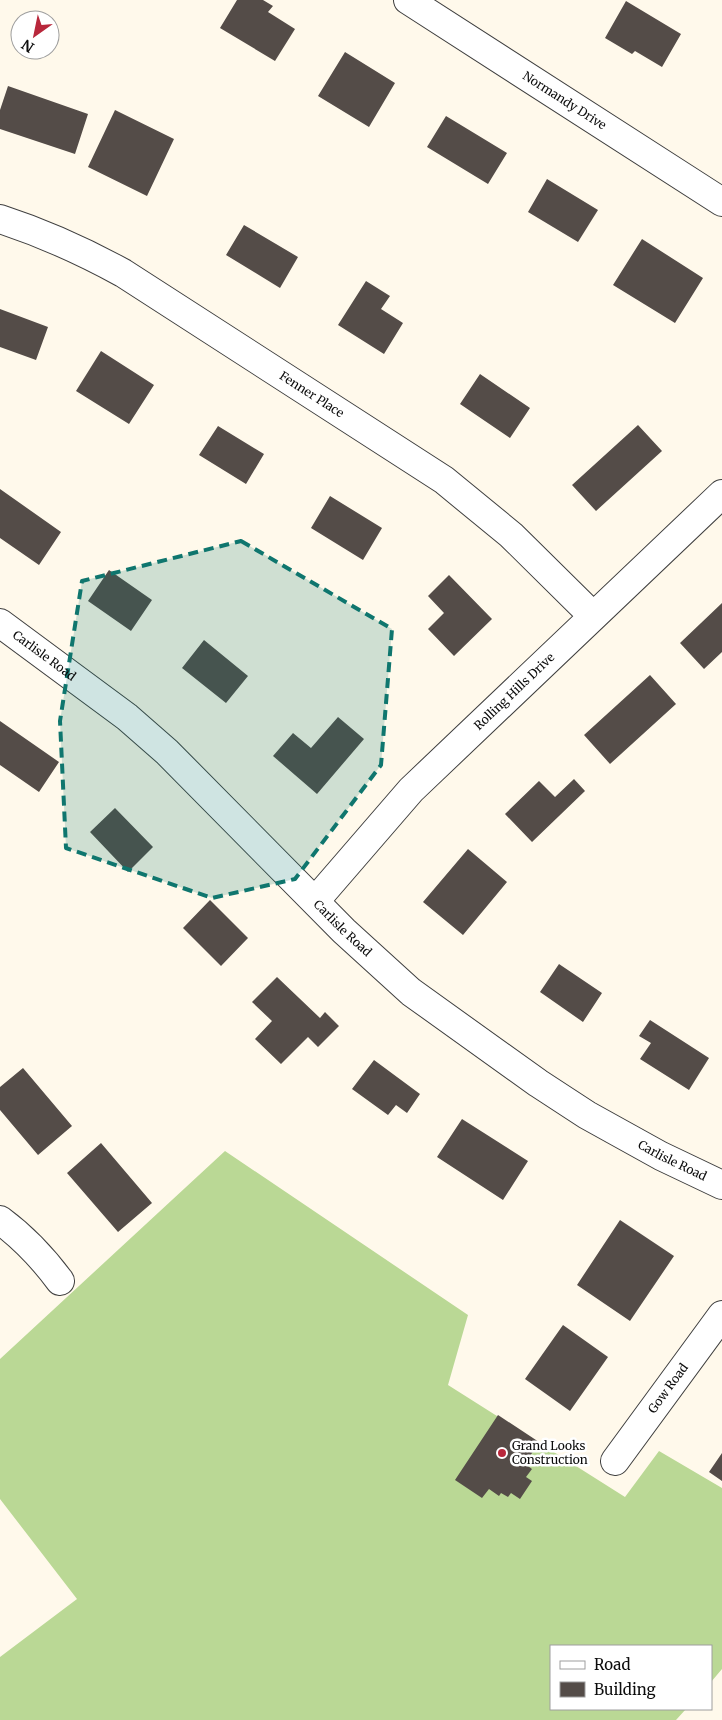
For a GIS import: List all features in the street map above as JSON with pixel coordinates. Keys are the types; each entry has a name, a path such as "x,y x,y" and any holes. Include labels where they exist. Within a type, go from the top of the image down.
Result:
{"street":[{"name":"Normandy Drive","path":"408,0 722,202"},
{"name":"Fenner Place","path":"0,220 32,230 88,254 123,273 444,480 511,535 593,616"},
{"name":"Rolling Hills Drive","path":"316,900 411,790 722,494"},
{"name":"Carlisle Road","path":"0,624 127,717 168,752 316,900 344,931 411,992 538,1083 587,1115 661,1156 722,1185"},
{"path":"0,1220 43,1259 60,1281"},
{"name":"Gow Road","path":"615,1461 722,1315"}],"highlighted area":[{"path":"241,541 392,629 381,765 295,879 212,898 66,848 60,721 82,581"}],"green space":[{"path":"225,1151 468,1315 448,1385 625,1497 659,1451 722,1488 722,1669 712,1681 712,1645 550,1645 550,1710 685,1710 676,1720 0,1720 0,1657 77,1599 0,1499 0,1359"}],"building":[{"path":"237,0 263,0 273,6 268,12 295,29 275,61 220,28"},
{"path":"626,1 681,34 662,67 635,51 632,54 605,38"},
{"path":"345,52 395,83 369,127 318,96"},
{"path":"8,86 88,114 75,154 0,129 0,110"},
{"path":"115,110 174,139 147,196 88,167"},
{"path":"446,116 507,153 488,184 427,147"},
{"path":"547,179 598,210 578,242 528,212"},
{"path":"244,225 298,257 280,288 226,255"},
{"path":"642,239 703,278 675,323 613,285"},
{"path":"366,281 390,296 381,309 403,323 384,354 338,325"},
{"path":"0,309 48,327 36,360 0,347"},
{"path":"101,351 154,385 129,424 76,391"},
{"path":"480,374 530,408 510,438 460,404"},
{"path":"638,425 662,451 596,511 572,485"},
{"path":"218,426 264,454 246,484 199,455"},
{"path":"0,489 61,532 39,565 0,538"},
{"path":"330,496 382,528 363,560 311,528"},
{"path":"109,570 152,600 131,631 88,601"},
{"path":"449,575 492,619 454,656 428,629 444,613 428,596"},
{"path":"722,603 722,652 704,669 680,643"},
{"path":"204,640 248,676 226,703 182,668"},
{"path":"650,675 676,704 610,764 584,735"},
{"path":"338,717 364,739 317,794 273,756 293,733 311,748"},
{"path":"0,721 59,762 39,792 0,765"},
{"path":"574,779 585,791 532,842 505,814 539,781 555,797"},
{"path":"115,808 153,847 128,872 90,832"},
{"path":"468,849 507,882 463,935 423,902"},
{"path":"210,900 248,938 221,966 183,928"},
{"path":"559,964 602,993 583,1022 540,992"},
{"path":"277,977 320,1018 325,1012 339,1026 318,1047 308,1037 281,1064 255,1039 272,1021 252,1002"},
{"path":"650,1020 709,1058 689,1090 640,1059 651,1043 639,1036"},
{"path":"374,1060 420,1094 407,1113 396,1105 388,1115 352,1089"},
{"path":"23,1068 72,1126 38,1155 0,1110 0,1087"},
{"path":"462,1119 528,1161 503,1200 437,1157"},
{"path":"101,1143 152,1203 118,1232 67,1173"},
{"path":"620,1220 674,1256 630,1321 577,1285"},
{"path":"563,1325 608,1357 570,1411 525,1379"},
{"name":"Grand Looks Construction","path":"498,1415 539,1442 525,1464 532,1469 526,1477 532,1481 520,1499 511,1493 508,1497 501,1493 499,1496 489,1489 482,1498 455,1480"},
{"path":"722,1453 722,1481 709,1472"}],"place":[{"name":"Grand Looks Construction","path":"502,1453"}]}
